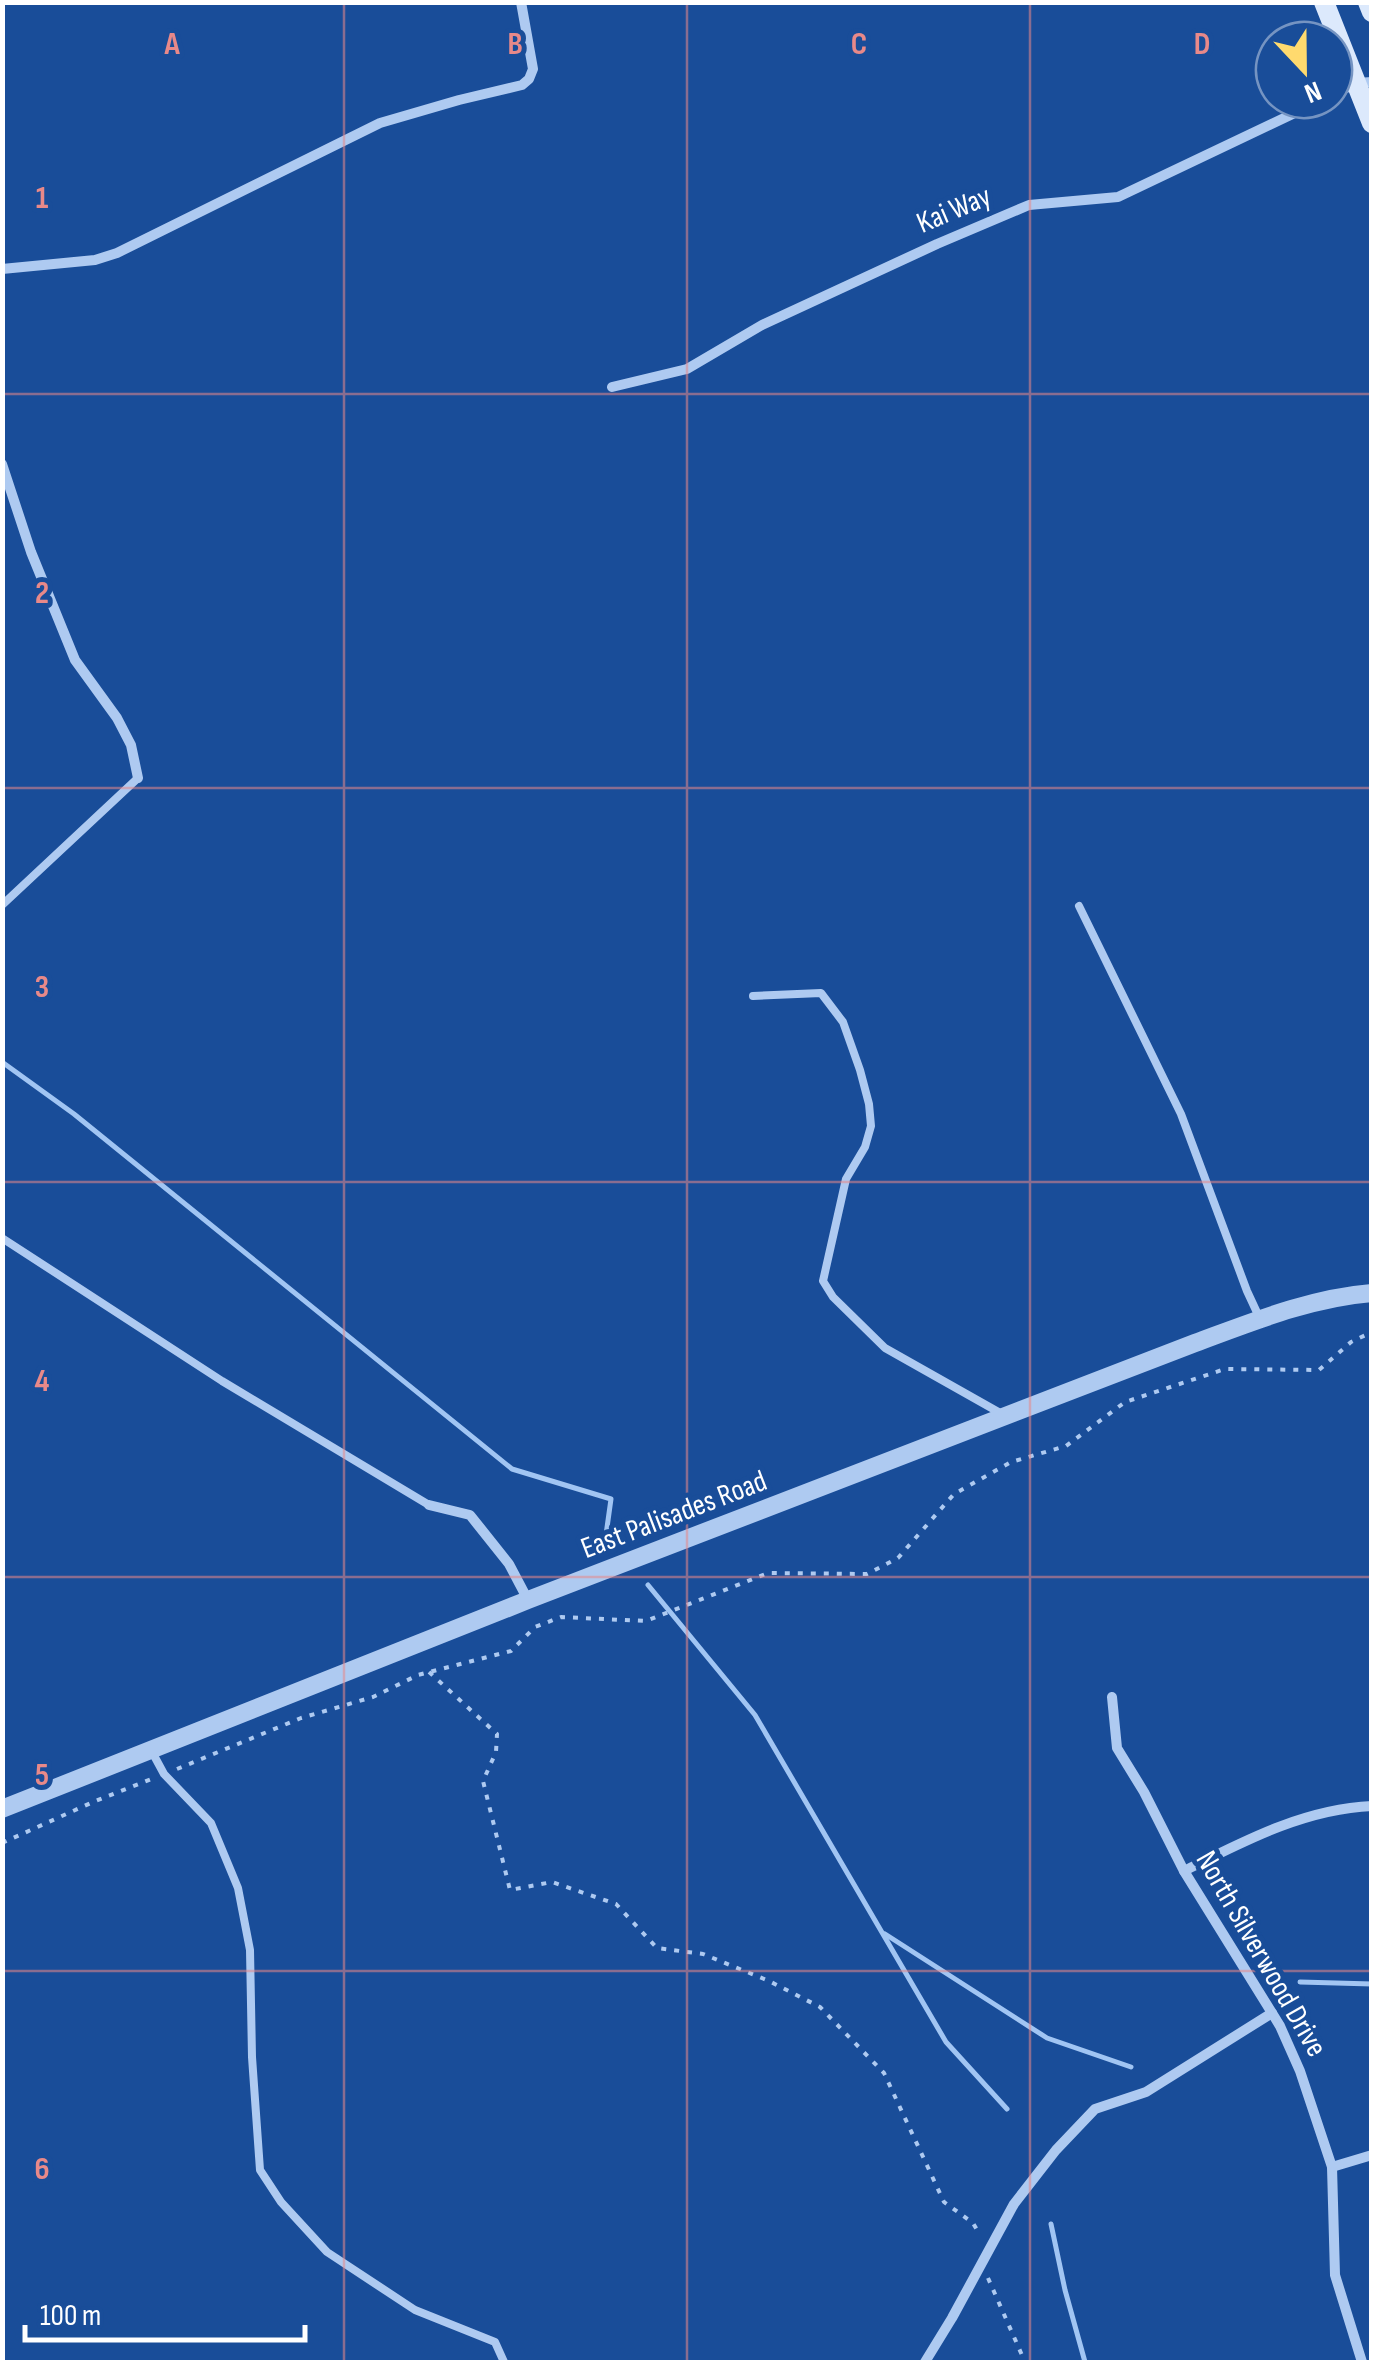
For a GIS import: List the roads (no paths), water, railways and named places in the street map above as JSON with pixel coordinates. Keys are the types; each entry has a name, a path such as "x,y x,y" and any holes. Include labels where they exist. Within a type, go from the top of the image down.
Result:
{"main road":[{"path":"1324,2 1364,83 1372,123"},
{"path":"1368,2 1372,12"}],"street":[{"path":"2,269 95,260 116,254 380,123 522,85 534,68 520,2"},
{"name":"Kai Way","path":"612,387 687,369 762,324 1029,206 1118,198 1280,120"},
{"path":"2,464 31,552 75,660 117,718 131,745 138,778"},
{"name":"East Palisades Road","path":"2,1809 528,1600 1260,1319 1337,1298 1372,1293"},
{"path":"429,1505 470,1515 509,1564 528,1600"},
{"name":"North Silverwood Drive","path":"1112,1697 1117,1748 1184,1871 1272,2013 1300,2071 1332,2166 1335,2275 1362,2362"},
{"path":"1184,1871 1292,1820 1372,1806"},
{"path":"925,2362 1014,2204 1056,2150 1096,2110 1146,2092 1272,2013"},
{"path":"1332,2166 1372,2154"}],"lane":[{"path":"2,905 138,778"},
{"path":"1079,906 1181,1114 1260,1319"},
{"path":"752,996 821,992 843,1022 869,1104 871,1126 865,1147 846,1179 823,1281 833,1297 885,1348 1006,1416"},
{"path":"2,1238 222,1381 429,1505"},
{"path":"150,1750 164,1774 210,1824 238,1888 250,1950 260,2170 281,2202 327,2252 415,2310 496,2342 504,2362"}],"waterway":[{"path":"2,1062 74,1114 512,1469 611,1499 605,1542"},
{"path":"648,1585 755,1715 946,2042 1007,2109"},
{"path":"885,1934 1047,2038 1131,2067"},
{"path":"1300,1982 1372,1984"},
{"path":"1051,2224 1085,2362"}]}
